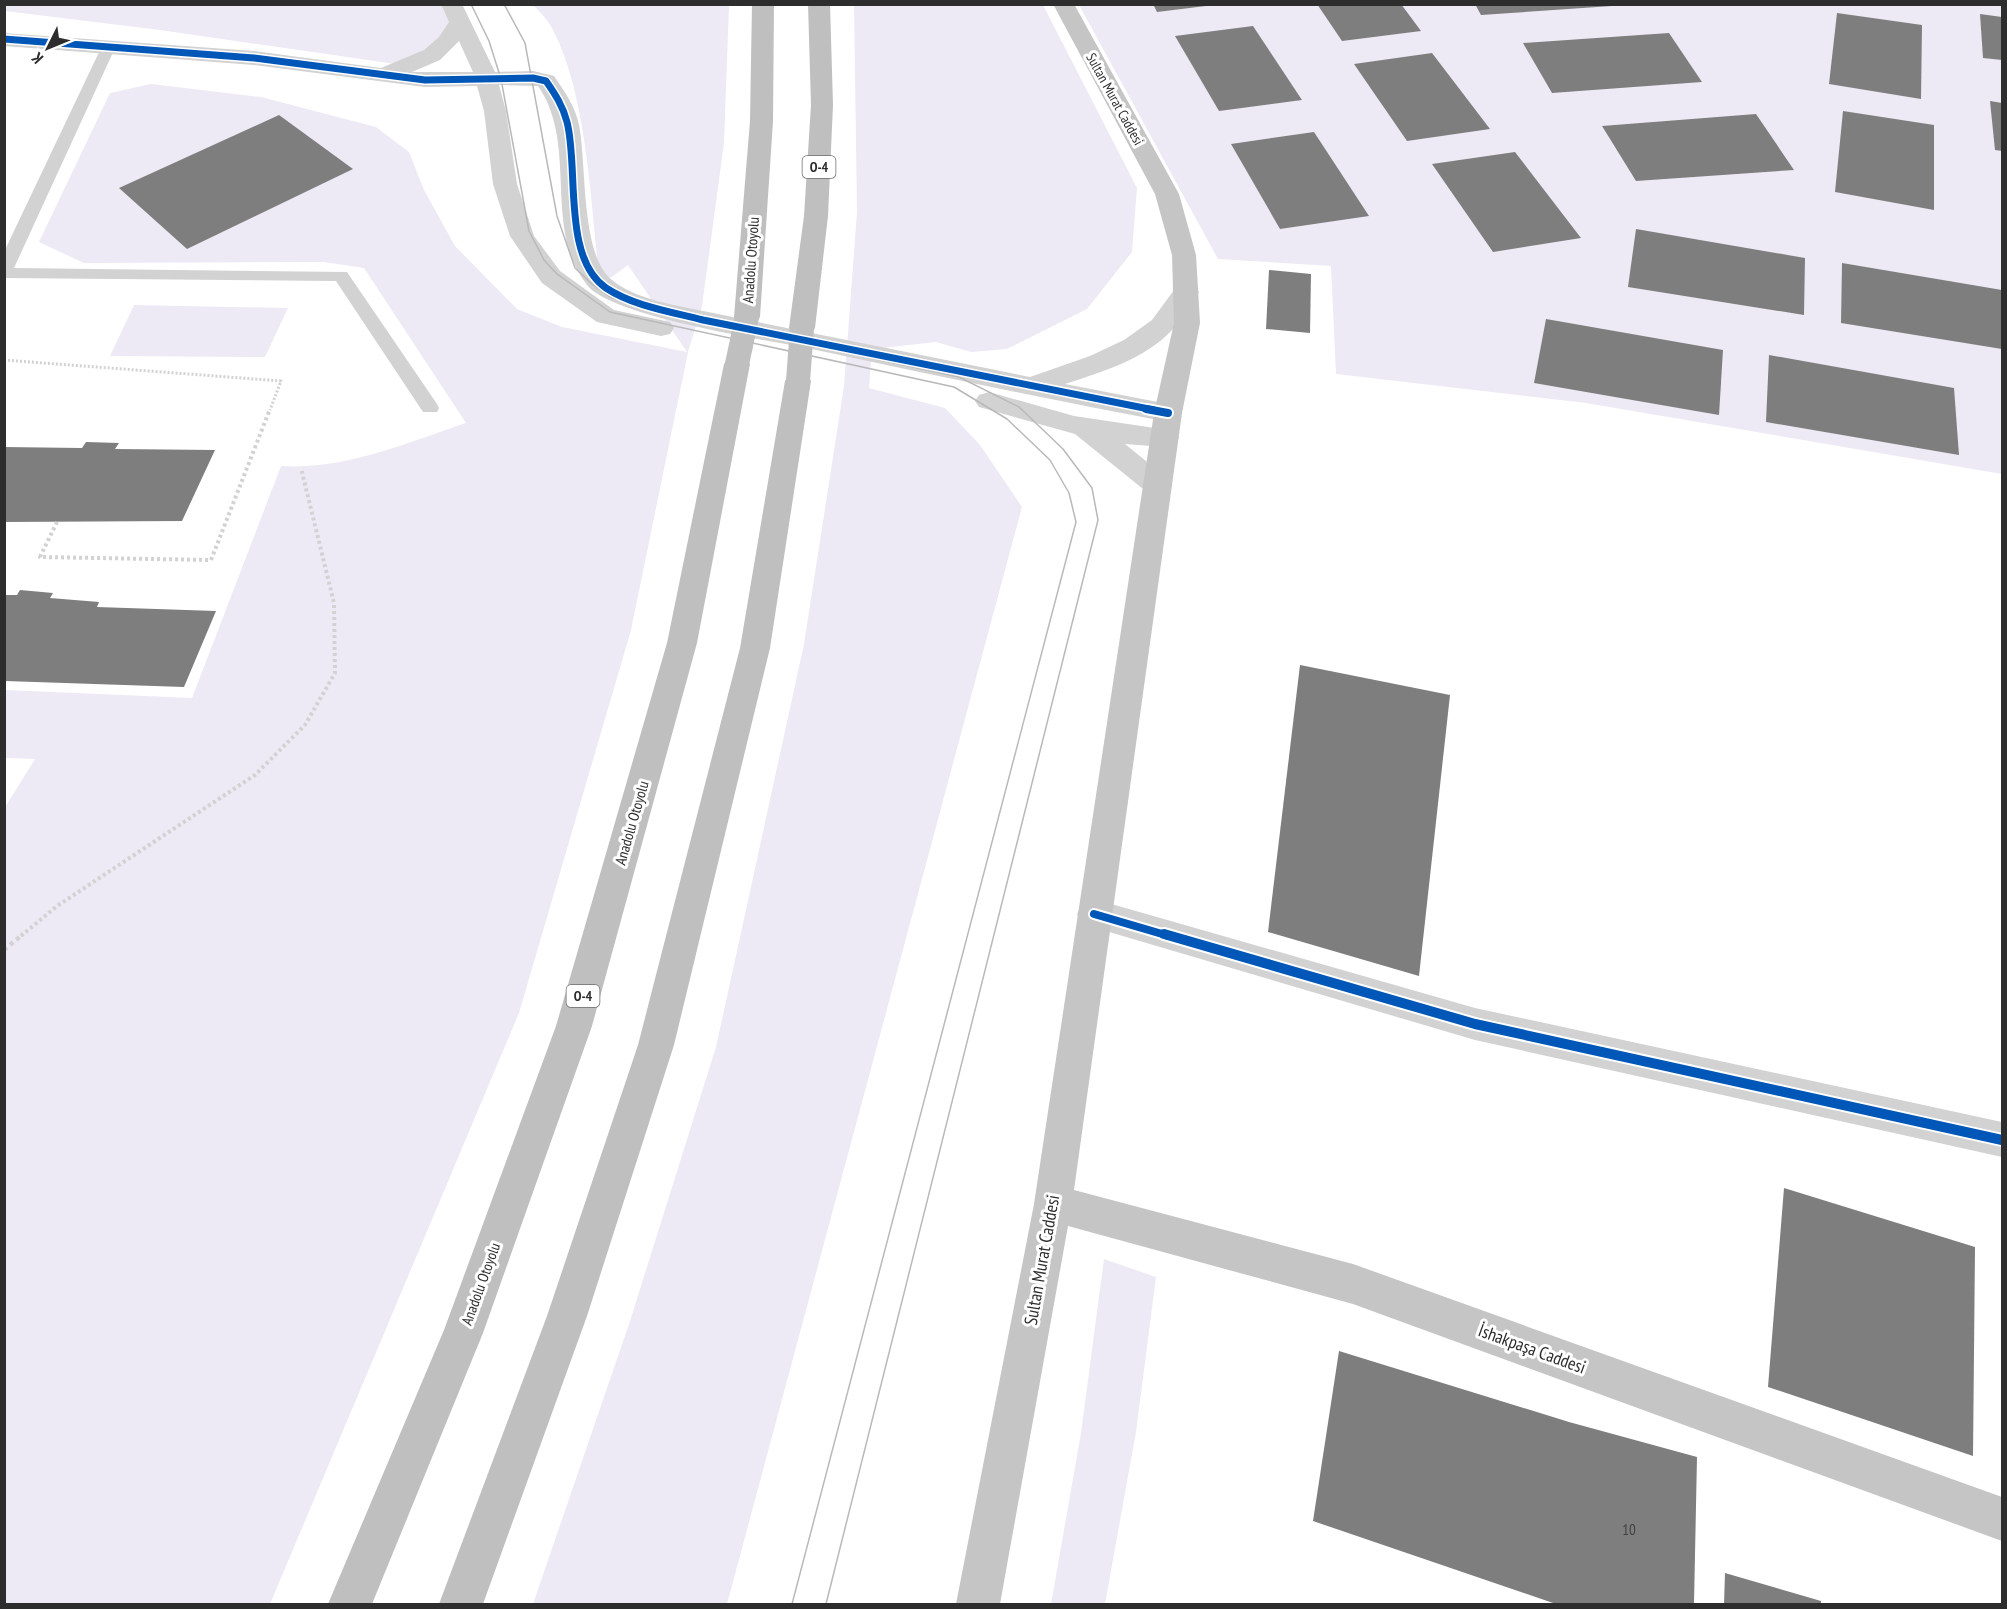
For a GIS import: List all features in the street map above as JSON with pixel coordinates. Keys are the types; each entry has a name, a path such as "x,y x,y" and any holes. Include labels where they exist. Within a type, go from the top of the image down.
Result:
{"highway":[{"name":"Anadolu Otoyolu","path":"350,1605 463,1334 574,1026 682,643 747,317 760,148 765,48 763,4"},
{"name":"O-4","path":"461,1605 567,1316 656,1045 755,648 798,381 816,216 822,105 819,4"}],"main road":[{"name":"Sultan Murat Caddesi","path":"978,1605 1053,1204 1166,425 1187,323 1184,255 1167,194 1063,4"},
{"name":"İshakpaşa Caddesi","path":"1053,1204 1109,1217 1353,1284 2002,1519"}],"street":[{"path":"379,74 433,57 447,43 456,13"},
{"path":"456,13 482,64 486,80 479,106 522,236 551,277 606,316 1018,407 1074,425 1118,434 1166,425"},
{"path":"4,39 254,58 425,80 533,78 546,81 560,98 568,136 577,232 587,267 597,282 610,292 674,311 1027,387 1166,425"},
{"path":"204,55 251,69 479,106"},
{"path":"1027,387 1080,370 1123,351 1161,326 1186,292"},
{"path":"1074,425 1108,445 1158,486"},
{"path":"1094,914 1475,1024 2002,1140"}],"lane":[{"path":"108,48 4,272 341,276 430,408"}],"path":[{"path":"4,360 281,381 211,560 40,557 57,522"},
{"path":"4,950 57,906 255,775 305,725 335,673 334,603 300,468"}],"shaded area":[{"path":"451,4 461,21 409,66 160,30 5,11 4,5"},
{"path":"533,5 729,5 724,143 702,306 688,352 631,630 519,1013 270,1604 5,1604 4,809 35,759 5,758 5,690 192,698 281,466 328,464 375,454 466,423 364,268 324,262 84,263 39,242 110,93 151,84 261,97 376,127 409,152 424,190 455,246 517,309 562,327 687,352 628,265 609,279 598,265 585,145 573,84 553,30"},
{"path":"854,5 1043,5 1137,188 1132,252 1087,309 1007,349 971,352 936,342 872,349 869,388 945,408 980,445 1022,507 727,1604 533,1604 630,1321 716,1047 804,644 844,386 857,212"},
{"path":"1079,5 2002,5 2002,474 1586,403 1336,374 1331,266 1218,259"},
{"path":"134,305 288,308 265,357 110,356"},
{"path":"1104,1259 1156,1277 1136,1432 1105,1604 1051,1604 1081,1433"}],"building":[{"path":"1153,4 1206,4 1206,6 1157,12"},
{"path":"1317,4 1401,4 1421,31 1342,41"},
{"path":"1475,4 1612,4 1612,6 1481,15"},
{"path":"1837,13 1922,25 1921,99 1829,84"},
{"path":"1980,14 2002,17 2002,60 1983,58"},
{"path":"1253,26 1302,100 1219,111 1175,36"},
{"path":"1669,33 1702,82 1552,93 1523,43"},
{"path":"1432,53 1490,129 1407,141 1354,64"},
{"path":"1990,101 2002,103 2002,151 1995,150"},
{"path":"1843,111 1934,125 1934,210 1835,192"},
{"path":"1756,114 1794,170 1636,181 1602,126"},
{"path":"279,115 353,169 187,249 119,188"},
{"path":"1314,132 1369,216 1280,229 1231,144"},
{"path":"1515,152 1581,238 1493,252 1432,164"},
{"path":"1636,229 1805,258 1804,315 1628,287"},
{"path":"1842,263 2002,290 2002,349 1841,323"},
{"path":"1269,270 1311,274 1310,333 1266,329"},
{"path":"1546,319 1723,350 1719,415 1534,383"},
{"path":"1769,355 1954,388 1959,455 1766,422"},
{"path":"86,442 119,443 115,449 215,450 182,521 4,522 4,447 82,448"},
{"path":"20,590 53,593 50,598 99,602 97,607 216,611 184,687 5,681 5,595 17,595"},
{"path":"1300,665 1450,695 1419,976 1268,932"},
{"path":"1784,1188 1975,1247 1973,1456 1768,1387"},
{"path":"1339,1351 1569,1422 1697,1457 1694,1604 1556,1604 1313,1521"},
{"path":"1725,1573 1821,1601 1821,1604 1724,1604"}],"tram line":[{"path":"471,4 489,41 501,79 529,231 544,260 557,274 610,312 954,387 1007,419 1050,460 1069,493 1076,522 792,1604"},
{"path":"504,4 525,43 557,216 575,268 592,284 610,297 673,315 959,377 1019,407 1063,449 1092,488 1098,520 826,1604"}],"cycle path":[{"path":"4,39 254,58 425,80 533,78 546,81 559,100 567,123 574,205 584,257 596,279 610,291 660,309 703,320 1168,413"},
{"path":"1094,914 1475,1024 2002,1140"}]}
